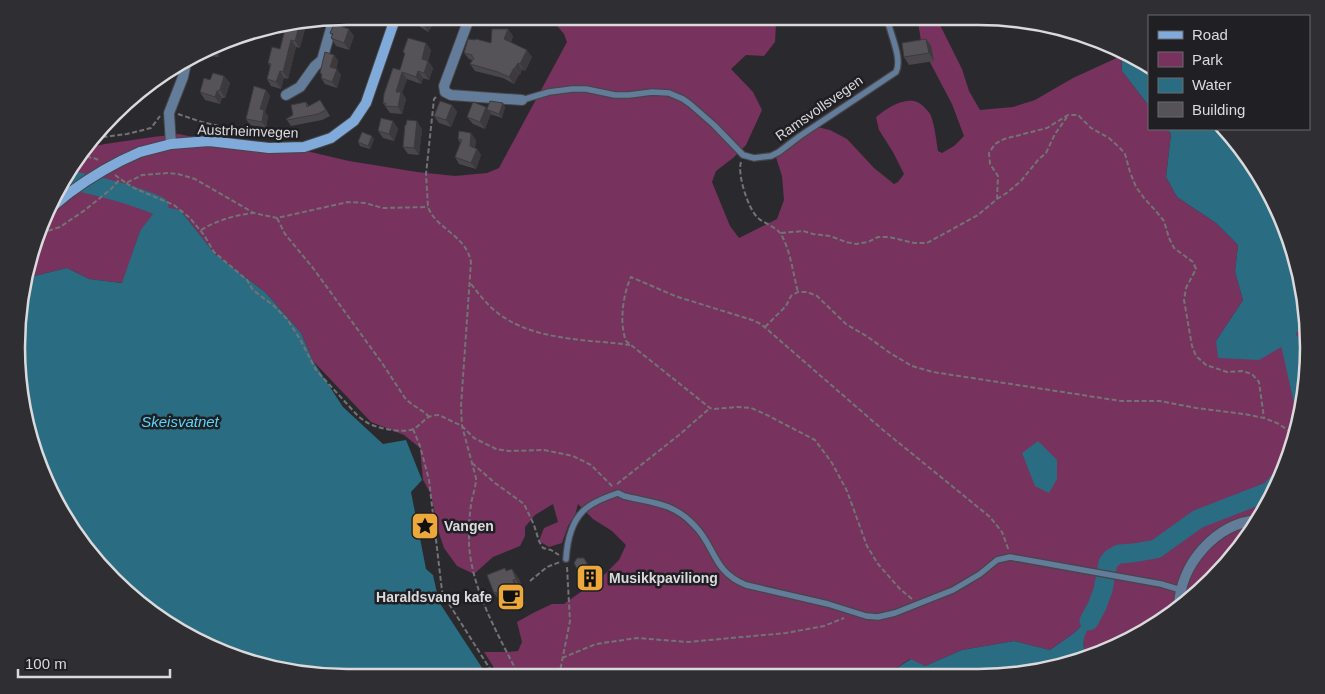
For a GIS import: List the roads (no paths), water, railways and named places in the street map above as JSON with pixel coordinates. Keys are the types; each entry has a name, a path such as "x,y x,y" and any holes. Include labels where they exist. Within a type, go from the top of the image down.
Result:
{"main road":[{"name":"Austrheimvegen","path":"61,200 100,172 121,160 140,152 171,144 209,140 269,148 304,148 331,138 354,121 366,103 393,25"}],"street":[{"path":"467,25 444,86 445,92 451,96 522,100"},
{"path":"286,95 300,87 315,66 322,60 332,26"},
{"path":"171,144 169,113 185,69"},
{"path":"1181,597 1181,590 1192,564 1203,549 1217,536 1234,526 1248,522"}],"lane":[{"name":"Ramsvollsvegen","path":"522,100 572,88 615,95 652,92 669,93 690,104 714,125 743,155 754,158 771,156 896,72 898,57 889,25"},
{"path":"566,559 567,544 574,524 582,512 594,503 618,493 624,496 664,504 684,516 699,530 717,561 735,581 828,604 866,616 887,616 959,588 997,560 1010,557 1161,584 1181,590"}],"water":[{"path":"1121,59 1148,74 1148,105 1122,71"},
{"path":"1168,130 1216,130 1246,168 1257,186 1283,243 1294,284 1299,330 1290,342 1259,360 1218,358 1216,341 1243,300 1235,272 1238,245 1216,223 1177,197 1166,177 1171,134"},
{"name":"Skeisvatnet","path":"159,206 180,210 215,254 266,293 301,333 313,361 343,407 383,444 406,440 422,480 411,492 426,569 433,575 439,602 483,669 326,668 284,663 243,652 205,636 168,615 119,575 92,543 79,526 58,489 42,451 31,410 25,347 31,284 33,276 67,268 89,279 122,283 140,231"},
{"path":"1038,441 1057,460 1057,479 1049,493 1035,486 1022,453"},
{"path":"1087,620 1091,622 1083,643 1085,651 1041,663 978,669 895,669 911,659 925,666 962,650 1014,641 1050,650 1074,633"}],"waterway":[{"path":"71,180 113,190 159,206"},
{"path":"1290,342 1298,378"},
{"path":"1089,621 1103,590 1108,563 1112,558 1119,554 1156,549 1198,519 1265,493"}],"place":[{"name":"Vangen","path":"425,526"},
{"name":"Musikkpaviliong","path":"590,578"},
{"name":"Haraldsvang kafe","path":"511,597"}]}
